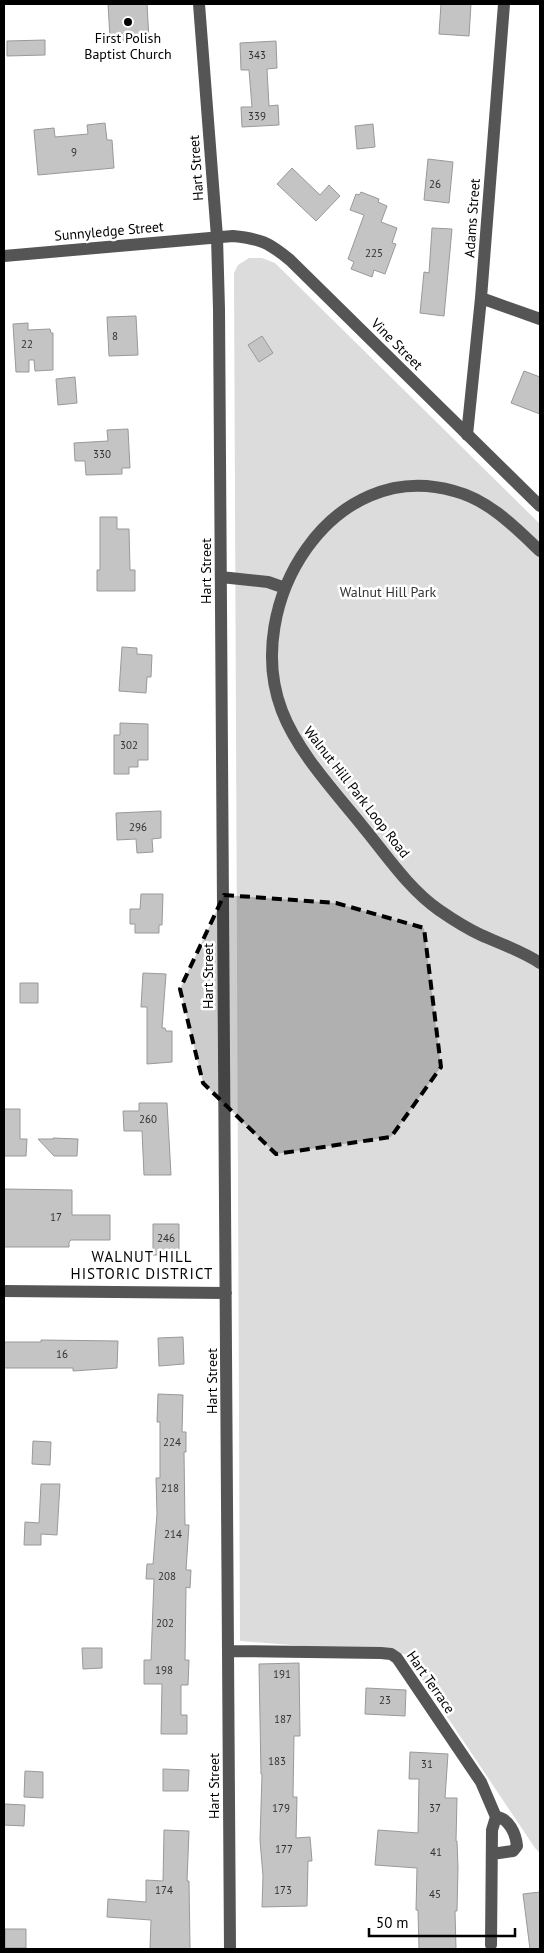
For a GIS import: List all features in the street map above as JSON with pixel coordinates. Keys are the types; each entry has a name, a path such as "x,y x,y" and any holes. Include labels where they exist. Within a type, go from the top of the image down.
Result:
{"street":[{"name":"Hart Street","path":"199,4 217,237 219,309 230,1949"},
{"name":"Adams Street","path":"467,435 481,298 504,4"},
{"name":"Sunnyledge Street","path":"4,256 217,237"},
{"name":"Vine Street","path":"217,237 254,238 270,244 290,260 540,506"},
{"path":"481,298 540,319"},
{"name":"Walnut Hill Park Loop Road","path":"540,551 500,515 476,498 424,485 403,485 368,495 330,521 317,535 285,588 277,611 274,630 274,672 281,710 288,727 394,865 430,903 465,926 520,951 540,963"},
{"path":"221,578 268,582 285,588"},
{"path":"4,1292 226,1293"},
{"name":"Hart Terrace","path":"229,1651 381,1653 395,1656 481,1782 496,1817 506,1820 516,1839 517,1846 515,1849 509,1852 492,1854"},
{"path":"491,1945 492,1830 496,1817"}],"highlighted area":[{"path":"224,895 336,903 424,928 441,1067 391,1137 276,1154 203,1083 180,989"}],"green space":[{"name":"Walnut Hill Park","path":"249,258 262,258 275,263 540,524 540,1853 405,1654 240,1641 234,273 238,265"}],"building":[{"name":"First Polish Baptist Church","path":"108,4 147,4 149,39 123,41 123,36 110,37"},
{"path":"441,4 471,4 469,36 439,34"},
{"path":"45,40 45,55 7,56 7,41"},
{"path":"276,41 277,68 267,69 269,106 278,105 279,125 242,127 241,107 252,107 249,70 241,70 240,43"},
{"path":"105,123 107,140 112,140 114,168 38,175 34,130 54,128 55,137 88,134 87,125"},
{"path":"373,124 375,147 357,149 355,126"},
{"path":"428,159 453,162 449,203 424,200"},
{"path":"292,168 320,195 329,185 340,196 316,221 277,184"},
{"path":"361,192 379,199 378,202 387,206 381,222 397,228 392,243 396,244 385,274 374,270 372,277 351,269 354,262 348,259 364,215 350,210 356,194 359,195"},
{"path":"432,228 452,229 444,316 420,313 424,272 429,273"},
{"path":"136,316 138,355 109,356 107,317"},
{"path":"28,323 28,330 50,329 51,333 53,333 53,370 35,371 34,360 29,360 29,372 16,372 13,324"},
{"path":"262,336 273,353 259,362 248,345"},
{"path":"524,371 540,377 540,414 511,403"},
{"path":"75,377 77,403 58,405 56,379"},
{"path":"128,429 130,468 122,468 122,474 86,475 85,461 75,461 74,443 108,441 107,430"},
{"path":"100,517 117,517 117,529 129,529 130,570 135,570 135,591 97,591 97,570 100,570"},
{"path":"122,647 137,648 137,654 152,655 151,677 147,677 146,693 119,691"},
{"path":"120,723 148,724 148,760 138,760 138,767 129,767 129,774 114,774 114,735 120,735"},
{"path":"161,811 161,838 152,839 153,852 137,853 136,839 117,840 116,813"},
{"path":"141,894 163,894 162,925 159,925 159,933 135,933 135,924 130,924 130,909 140,909"},
{"path":"143,973 166,974 162,1028 165,1028 166,1031 172,1031 172,1062 147,1064 147,1007 141,1007"},
{"path":"20,983 38,983 38,1003 20,1003"},
{"path":"139,1103 167,1103 171,1175 144,1175 142,1131 124,1131 123,1111 139,1111"},
{"path":"4,1109 20,1109 20,1139 27,1139 26,1156 4,1156"},
{"path":"38,1139 78,1139 77,1156 54,1156"},
{"path":"4,1189 72,1190 72,1215 110,1215 110,1240 71,1240 69,1247 4,1247"},
{"path":"153,1224 179,1224 179,1259 162,1259 162,1255 153,1255"},
{"path":"183,1337 184,1364 159,1366 158,1338"},
{"path":"41,1340 118,1341 117,1368 73,1371 73,1368 4,1368 4,1342 41,1342"},
{"path":"158,1394 183,1395 182,1432 186,1432 186,1452 184,1452 185,1525 189,1525 186,1570 191,1570 190,1588 186,1587 185,1660 189,1660 188,1685 181,1685 181,1715 187,1715 187,1734 161,1734 162,1684 144,1684 144,1660 151,1660 154,1579 146,1579 147,1564 153,1564 157,1514 156,1478 160,1478 160,1422 157,1422"},
{"path":"33,1441 51,1442 50,1465 32,1464"},
{"path":"41,1484 60,1484 57,1535 41,1534 41,1545 24,1545 25,1522 39,1523"},
{"path":"82,1648 102,1648 102,1668 83,1669"},
{"path":"299,1663 300,1736 294,1736 293,1797 297,1797 296,1838 310,1837 312,1861 308,1861 307,1906 262,1907 263,1876 260,1840 262,1774 259,1664"},
{"path":"366,1688 406,1690 405,1716 365,1714"},
{"path":"410,1752 448,1754 445,1798 457,1798 456,1949 419,1949 418,1910 416,1910 417,1868 375,1865 378,1830 418,1833 419,1779 409,1779"},
{"path":"163,1769 189,1770 188,1791 163,1791"},
{"path":"25,1771 43,1772 43,1798 24,1797"},
{"path":"4,1804 25,1805 24,1826 4,1825"},
{"path":"164,1830 189,1831 187,1881 189,1881 190,1949 150,1949 151,1920 107,1917 108,1899 146,1902 146,1880 163,1881"},
{"path":"540,1892 540,1949 530,1949 523,1894"},
{"path":"5,1929 26,1929 26,1948 5,1948"}],"place":[{"name":"First Polish Baptist Church","path":"128,22"}],"district":[{"name":"WALNUT HILL HISTORIC DISTRICT","path":"142,1264"}]}
